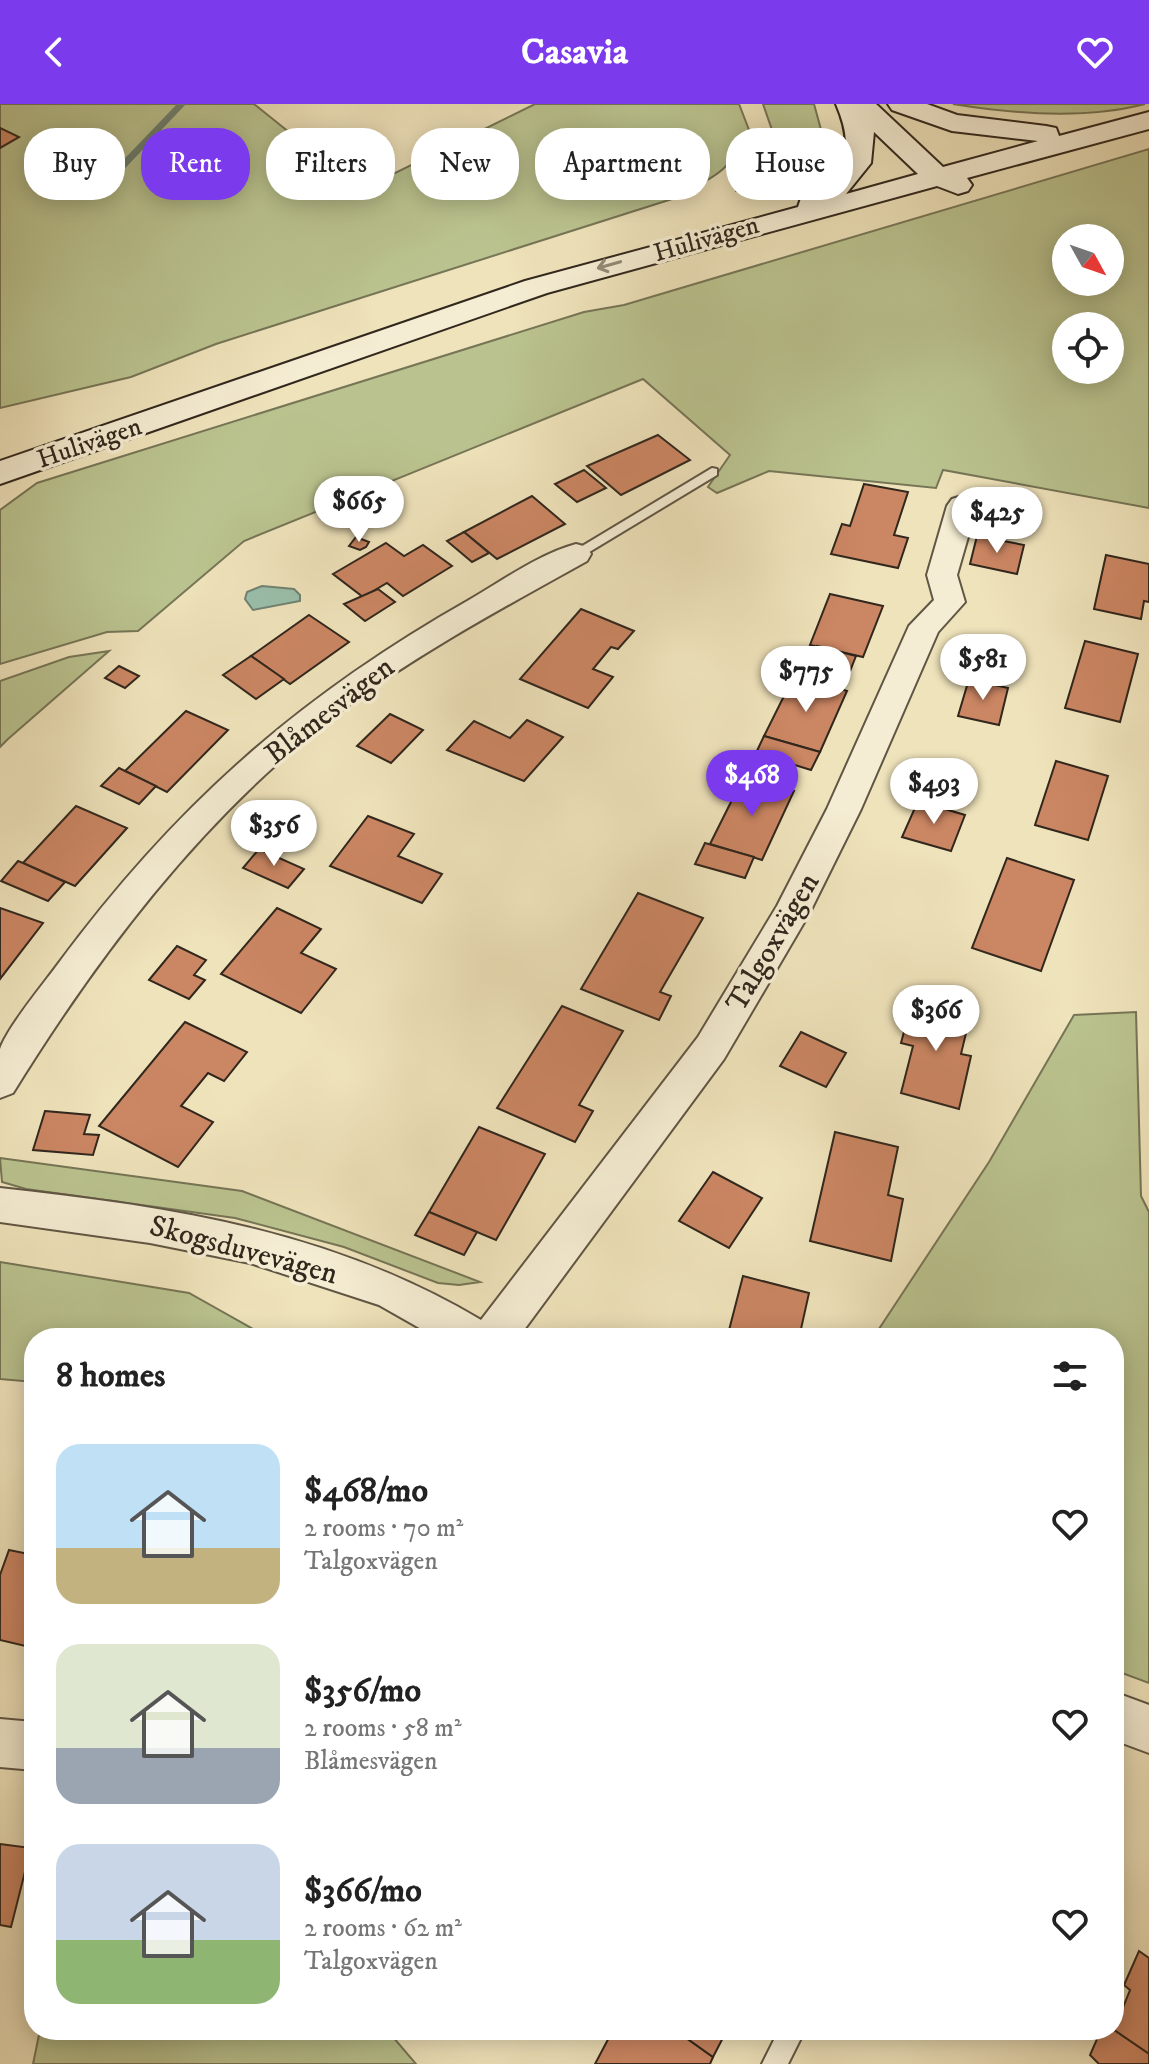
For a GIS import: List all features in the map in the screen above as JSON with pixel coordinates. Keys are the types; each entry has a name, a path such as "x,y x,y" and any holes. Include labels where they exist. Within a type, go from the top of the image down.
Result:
{"main road":[{"path":"792,214 840,188 854,173 860,147 857,119 850,104"},
{"path":"860,104 954,177"},
{"path":"896,104 954,177"},
{"path":"902,104 952,123 987,130 1092,133"},
{"name":"Hulivägen","path":"315,365 555,307 1092,133 1149,120"},
{"name":"Hulivägen","path":"0,473 536,287 792,214 1149,134"}],"street":[{"name":"Talgoxvägen","path":"501,1328 711,1048 791,914 844,809 925,626 950,602 942,575 962,506"},
{"name":"Blåmesvägen","path":"0,1082 95,944 178,842 284,739 403,652 576,554"},
{"name":"Skogsduvevägen","path":"0,1205 124,1219 290,1255 396,1293 457,1328"},
{"path":"1124,1720 1149,1729"},
{"path":"0,1743 24,1745"}],"lane":[{"name":"Blåmesvägen","path":"576,554 712,472"},
{"path":"774,2064 787,2040"}],"shaded area":[{"path":"0,104 254,104 284,128 266,128 266,200 395,200 395,173 411,165 411,200 519,200 519,128 486,128 535,104 739,104 748,128 726,128 726,166 710,178 710,128 535,128 535,200 669,200 216,344 131,377 0,408"},
{"path":"763,104 814,104 821,128 771,128"},
{"path":"953,104 1145,104 1098,112 1049,114"},
{"path":"1149,149 1149,508 943,470 936,488 769,471 717,493 708,487 730,455 643,379 244,541 138,631 107,632 0,664 0,510 37,483 584,312 624,305"},
{"path":"262,586 294,589 300,595 300,601 253,610 245,599 247,592"},
{"path":"109,651 0,747 0,681 69,657"},
{"path":"1136,1012 1141,1196 1149,1212 1149,1683 1124,1674 1124,1328 880,1328 989,1162 1074,1015"},
{"path":"0,1158 242,1191 480,1282 459,1285 438,1283 344,1247 235,1218 26,1189 2,1182"},
{"path":"0,1262 189,1293 251,1328 24,1328 24,1381 0,1379"},
{"path":"38,2040 396,2040 416,2064 33,2064"}],"building":[{"path":"0,128 19,137 0,148"},
{"path":"658,435 690,460 621,495 587,466"},
{"path":"584,470 606,488 577,502 555,484"},
{"path":"864,484 908,492 894,535 908,538 898,568 831,554 842,524 850,526"},
{"path":"532,496 565,524 497,559 464,532"},
{"path":"464,532 489,553 472,562 447,541"},
{"path":"977,536 1024,545 1017,574 970,564"},
{"path":"356,537 369,542 366,547 360,550 349,546"},
{"path":"386,543 404,556 423,545 452,566 403,596 387,583 363,597 333,574"},
{"path":"1106,555 1149,564 1149,602 1144,601 1141,619 1094,609"},
{"path":"378,589 395,602 365,621 344,604"},
{"path":"830,594 883,606 863,657 810,645"},
{"path":"581,609 634,631 618,649 611,647 593,669 613,677 588,708 520,679"},
{"path":"309,615 349,642 290,684 251,656"},
{"path":"1085,641 1138,654 1120,722 1065,708"},
{"path":"817,646 856,656 850,671 811,661"},
{"path":"251,656 284,679 256,699 223,675"},
{"path":"119,666 139,676 125,688 105,678"},
{"path":"794,676 847,691 820,752 764,736"},
{"path":"969,679 1008,688 999,725 958,716"},
{"path":"186,711 228,730 167,792 125,771"},
{"path":"390,714 423,730 391,763 357,746"},
{"path":"527,720 563,737 524,781 447,750 474,721 510,738"},
{"path":"764,736 820,752 811,770 756,753"},
{"path":"1056,761 1108,776 1088,840 1035,825"},
{"path":"119,768 156,786 139,804 101,786"},
{"path":"744,776 794,791 762,860 710,844"},
{"path":"918,801 965,815 951,851 902,837"},
{"path":"76,806 127,828 75,886 23,863"},
{"path":"368,816 414,834 398,856 442,874 422,903 330,866"},
{"path":"705,843 754,857 745,878 695,864"},
{"path":"259,849 304,869 288,888 243,868"},
{"path":"1007,858 1074,880 1041,971 972,948"},
{"path":"18,861 65,882 48,901 1,881"},
{"path":"638,893 703,918 660,992 671,996 659,1020 581,989"},
{"path":"0,908 43,923 0,979"},
{"path":"277,908 321,929 301,953 336,969 301,1013 221,974"},
{"path":"177,946 206,960 194,975 205,980 189,999 149,980"},
{"path":"913,998 971,1012 961,1054 971,1056 959,1109 901,1093 913,1046 901,1043"},
{"path":"562,1006 623,1031 579,1105 593,1111 575,1142 497,1108"},
{"path":"185,1022 247,1052 224,1081 208,1073 181,1106 213,1122 178,1167 99,1126"},
{"path":"801,1032 846,1053 826,1087 780,1066"},
{"path":"45,1111 90,1115 84,1134 99,1135 93,1155 33,1150"},
{"path":"479,1127 545,1154 496,1240 429,1212"},
{"path":"835,1132 898,1147 888,1195 903,1199 891,1261 810,1241"},
{"path":"713,1172 762,1198 729,1248 679,1221"},
{"path":"429,1212 477,1232 464,1255 415,1235"},
{"path":"743,1276 809,1293 801,1328 730,1328"},
{"path":"9,1550 24,1553 24,1646 0,1640 0,1575"},
{"path":"0,1844 24,1847 24,1876 11,1927 0,1925"},
{"path":"1139,1951 1149,1958 1149,2054 1124,2037 1124,2005 1130,1990 1124,1985"},
{"path":"1124,2037 1149,2054 1149,2064 1099,2064 1090,2055 1097,2040 1124,2040"},
{"path":"608,2040 689,2040 713,2057 710,2064 595,2064"},
{"path":"689,2040 722,2040 713,2057"}],"waterway":[{"path":"125,163 182,104"}]}
